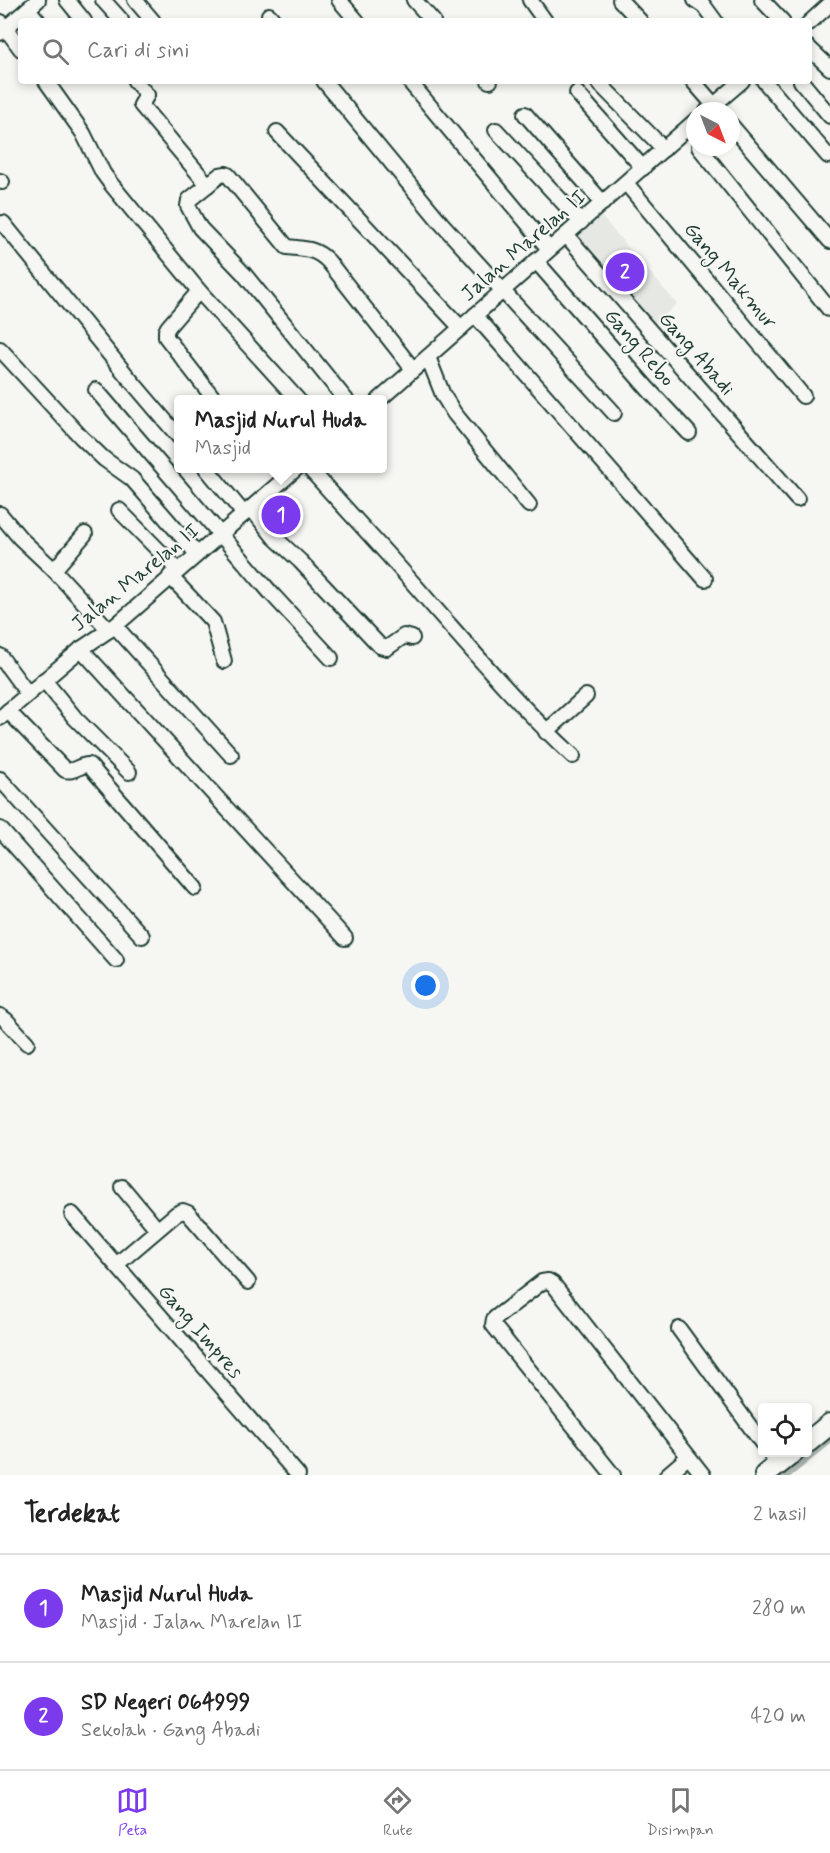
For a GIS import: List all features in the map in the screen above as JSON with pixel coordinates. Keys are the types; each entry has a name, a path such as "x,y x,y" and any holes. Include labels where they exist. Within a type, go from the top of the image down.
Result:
{"main road":[{"path":"812,1438 830,1424"},
{"path":"771,1464 784,1457"}],"street":[{"path":"67,0 82,18"},
{"path":"103,0 118,18"},
{"path":"135,0 150,18"},
{"path":"339,0 354,18"},
{"path":"414,0 430,18"},
{"path":"530,0 543,18"},
{"path":"620,0 637,18"},
{"path":"695,0 704,6 713,18"},
{"path":"762,0 779,18"},
{"path":"18,46 2,27 31,4 37,18"},
{"path":"812,20 830,4"},
{"path":"812,51 830,68"},
{"path":"48,84 83,133 111,184 199,291 294,395"},
{"path":"138,84 147,95 141,105 208,185"},
{"path":"326,84 442,224 614,412"},
{"path":"412,84 549,249"},
{"path":"695,84 709,102"},
{"path":"721,102 739,84"},
{"path":"767,84 828,156"},
{"path":"803,84 830,116"},
{"path":"589,106 601,86 664,149"},
{"path":"577,93 643,168"},
{"path":"525,114 603,203"},
{"path":"496,130 580,222"},
{"name":"Jalan Marelan II","path":"383,395 686,130"},
{"path":"277,132 461,328"},
{"path":"740,136 830,241"},
{"path":"706,156 829,309"},
{"path":"343,395 244,274 200,228 188,206 189,201 220,176 226,174 287,247 314,250 328,261 412,369"},
{"name":"Gang Makmur","path":"626,183 803,396"},
{"path":"3,223 174,431"},
{"name":"Gang Abadi","path":"566,235 797,499"},
{"name":"Gang Rebo","path":"536,261 689,433"},
{"path":"199,291 168,327 166,337 212,395"},
{"path":"474,315 705,579"},
{"path":"0,349 81,437 104,459 132,479 197,554"},
{"path":"428,357 443,395 454,413 529,505"},
{"path":"96,390 271,593 332,658"},
{"path":"211,473 300,561 380,646 387,648 404,636 412,638"},
{"name":"Jalan Marelan II","path":"4,715 81,649 112,628 291,473"},
{"path":"314,473 546,732 573,756"},
{"path":"119,510 213,622 224,661"},
{"path":"0,514 20,538 112,628 231,755"},
{"path":"54,570 85,534"},
{"path":"81,649 345,938"},
{"path":"0,656 28,694"},
{"path":"44,681 75,718 129,772"},
{"path":"546,732 586,696"},
{"path":"4,715 64,770 72,771 89,765 195,888"},
{"path":"0,779 142,936"},
{"path":"0,829 116,960"},
{"path":"0,1016 27,1043"},
{"path":"122,1187 157,1229"},
{"path":"116,1265 176,1214 186,1211 248,1282"},
{"name":"Gang Impres","path":"72,1215 298,1475"},
{"path":"613,1475 493,1326 494,1319 542,1282 548,1281 553,1284 703,1475"},
{"path":"679,1329 758,1438"},
{"path":"667,1475 688,1457"}],"shaded area":[{"path":"600,215 677,304 650,328 573,239"}],"waterway":[{"path":"783,1475 830,1437"}],"place":[{"name":"SD Negeri 064999","path":"625,272"},
{"name":"Masjid Nurul Huda","path":"281,515"}]}
